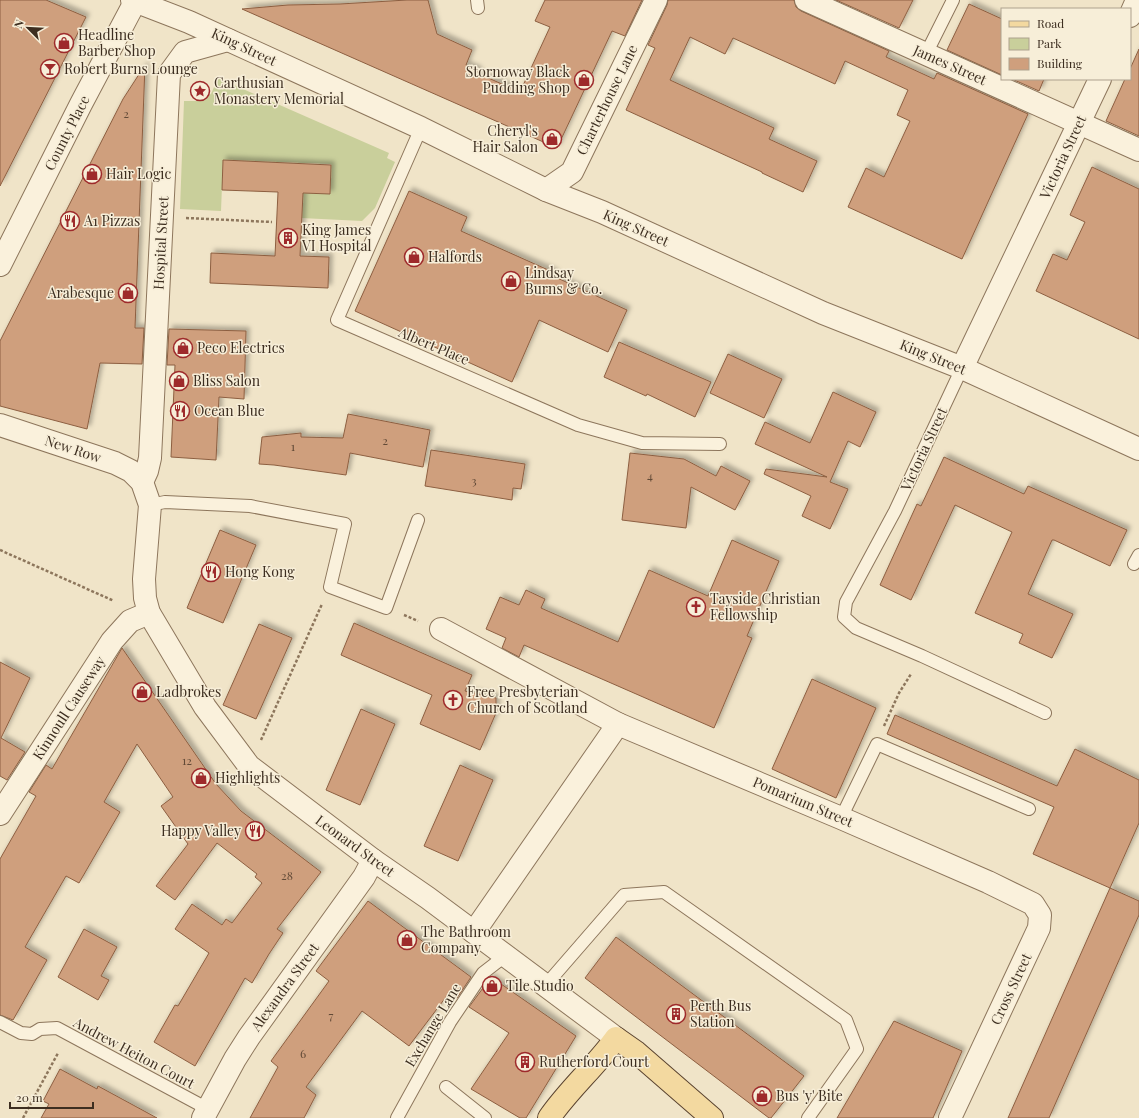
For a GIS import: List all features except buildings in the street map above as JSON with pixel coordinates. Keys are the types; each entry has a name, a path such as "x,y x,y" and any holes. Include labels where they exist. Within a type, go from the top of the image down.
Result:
{"main road":[{"path":"549,1118 561,1101 604,1054 616,1038"},
{"name":"Leonard Street","path":"616,1038 636,1052 712,1118"}],"street":[{"name":"King Street","path":"135,0 189,22 421,128 546,190 602,212 824,313 962,368 1139,449"},
{"name":"County Place","path":"0,265 135,0"},
{"name":"Charterhouse Lane","path":"546,190 572,172 656,0"},
{"name":"James Street","path":"806,0 1139,150"},
{"path":"1131,14 1137,0"},
{"name":"Hospital Street","path":"142,482 147,471 150,458 169,74 185,52 228,40"},
{"name":"Victoria Street","path":"962,368 1100,80"},
{"name":"New Row","path":"0,425 115,463 131,471 142,482"},
{"name":"Leonard Street","path":"142,482 150,505 144,579 145,598 149,614 204,707 249,766 373,860 428,898 616,1038"},
{"name":"Kinnoull Causeway","path":"0,814 112,641 130,621 149,614"},
{"name":"Pomarium Street","path":"441,629 618,724 988,882"},
{"path":"474,932 618,724"},
{"name":"Alexandra Street","path":"205,1114 235,1059 249,1037 364,876 373,860"},
{"name":"Cross Street","path":"950,1118 1039,928 1040,915 1033,904 988,882"}],"lane":[{"path":"926,54 953,0"},
{"name":"Albert Place","path":"421,128 337,320 578,425 642,443 720,444"},
{"name":"Victoria Street","path":"962,368 895,511 846,602 844,617 856,628 922,656 1044,712"},
{"path":"150,505 165,502 250,506 345,524 330,587 386,608 418,520"},
{"path":"841,818 877,744 1029,809"},
{"path":"545,986 624,896 664,892 846,1020 856,1049 808,1118"},
{"name":"Exchange Lane","path":"398,1118 450,1022 478,979 483,973 505,956"},
{"name":"Andrew Heiton Court","path":"0,1022 21,1034 32,1034 40,1029 56,1028 205,1114"},
{"path":"446,1087 485,1118"}],"path":[{"path":"162,217 272,222"},
{"path":"0,550 109,600 149,614"},
{"path":"249,766 330,587"},
{"path":"386,608 441,629"},
{"path":"883,728 899,693"},
{"path":"23,1118 68,1034"}],"green space":[{"path":"218,78 389,153 387,158 395,162 375,208 362,221 301,218 303,193 329,193 331,164 223,160 221,211 180,209 184,101 198,101 211,94"}],"place":[{"name":"Headline Barber Shop","path":"64,43"},
{"name":"Robert Burns Lounge","path":"50,69"},
{"name":"Stornoway Black Pudding Shop","path":"584,80"},
{"name":"Carthusian Monastery Memorial","path":"200,91"},
{"name":"Cheryl's Hair Salon","path":"552,139"},
{"name":"Hair Logic","path":"92,174"},
{"name":"A1 Pizzas","path":"70,221"},
{"name":"King James VI Hospital","path":"288,238"},
{"name":"Halfords","path":"414,257"},
{"name":"Lindsay Burns & Co.","path":"511,281"},
{"name":"Arabesque","path":"128,293"},
{"name":"Peco Electrics","path":"183,348"},
{"name":"Bliss Salon","path":"179,381"},
{"name":"Ocean Blue","path":"180,411"},
{"name":"Hong Kong","path":"211,572"},
{"name":"Tayside Christian Fellowship","path":"696,607"},
{"name":"Ladbrokes","path":"142,692"},
{"name":"Free Presbyterian Church of Scotland","path":"453,700"},
{"name":"Highlights","path":"201,778"},
{"name":"Happy Valley","path":"255,831"},
{"name":"The Bathroom Company","path":"407,940"},
{"name":"Tile Studio","path":"492,986"},
{"name":"Perth Bus Station","path":"676,1014"},
{"name":"Rutherford Court","path":"525,1062"},
{"name":"Bus 'y' Bite","path":"762,1096"}]}
